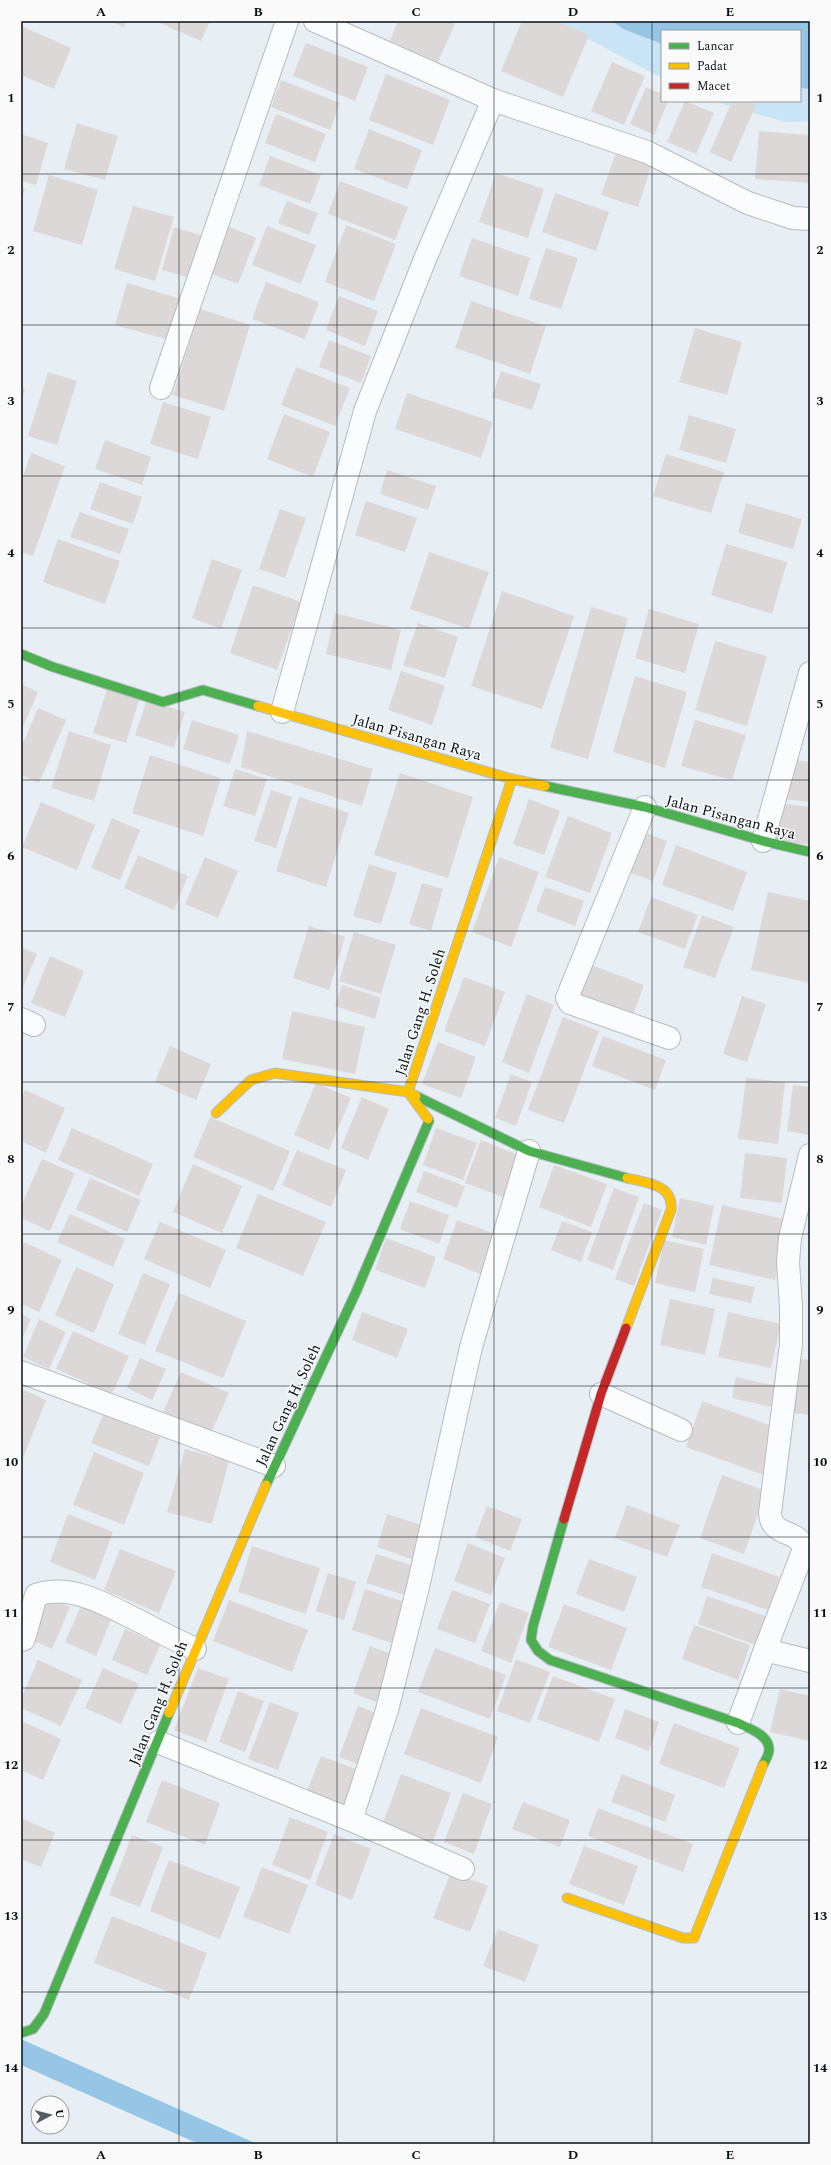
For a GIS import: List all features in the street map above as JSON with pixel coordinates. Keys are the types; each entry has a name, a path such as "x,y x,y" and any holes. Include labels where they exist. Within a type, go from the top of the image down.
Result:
{"street":[{"path":"161,388 287,21"},
{"path":"315,21 493,100 647,152 748,203 793,218 810,218"},
{"path":"282,712 365,411 425,260 493,100"},
{"name":"Jalan Pisangan Raya","path":"21,654 53,667 163,702 203,690 512,780 645,808 763,841 810,852"},
{"path":"763,841 810,673"},
{"name":"Jalan Gang H. Soleh","path":"23,2033 39,2023 44,2014 158,1742 195,1649 274,1466 356,1292 429,1121 408,1092 512,780"},
{"path":"645,808 567,998 570,1003 669,1038"},
{"path":"216,1113 251,1080 263,1075 275,1073 408,1092 529,1152 660,1187 670,1194 673,1200 601,1394 532,1626 531,1640 538,1651 550,1660 738,1723 762,1735 768,1741 769,1750 694,1938 683,1938 567,1898"},
{"path":"351,1820 387,1710 418,1587 471,1347 529,1152"},
{"path":"738,1723 804,1549 799,1539 774,1526 770,1513 791,1344 791,1307 788,1262 790,1238 810,1155"},
{"path":"21,1372 274,1466"},
{"path":"601,1394 681,1430"},
{"path":"21,1640 24,1639 36,1595 47,1591 65,1591 92,1598 195,1649"},
{"path":"765,1650 810,1661"},
{"path":"158,1742 351,1820 463,1869"}],"shaded area":[{"path":"554,21 612,21 623,29 661,44 661,77"},
{"path":"801,88 810,89 810,121 785,122 716,102 801,102"}],"water":[{"path":"612,21 810,21 810,89 801,88 801,30 661,30 661,44 623,29"},
{"path":"21,2039 257,2144 199,2144 21,2065"}],"building":[{"path":"110,21 127,21 124,27"},
{"path":"155,21 210,21 201,41"},
{"path":"398,21 456,21 438,62 390,41"},
{"path":"522,21 556,21 589,35 563,97 501,71"},
{"path":"21,26 71,48 54,89 21,75"},
{"path":"306,43 368,67 355,101 293,76"},
{"path":"612,62 645,76 624,125 591,111"},
{"path":"386,74 450,100 433,145 369,120"},
{"path":"281,80 340,103 330,130 271,107"},
{"path":"646,87 661,94 661,102 668,102 654,135 630,124"},
{"path":"685,102 714,113 696,154 667,142"},
{"path":"732,102 748,102 756,105 731,162 710,152"},
{"path":"276,114 326,134 315,162 265,143"},
{"path":"77,123 118,136 105,180 64,169"},
{"path":"369,129 422,150 407,189 354,169"},
{"path":"759,131 810,135 810,183 755,179"},
{"path":"21,134 48,143 36,185 21,181"},
{"path":"616,152 652,164 638,207 601,195"},
{"path":"270,156 321,175 310,204 259,185"},
{"path":"496,173 544,189 528,238 479,222"},
{"path":"49,175 98,190 82,245 33,231"},
{"path":"340,181 408,207 395,240 328,214"},
{"path":"21,187 25,189 21,200"},
{"path":"555,193 609,212 596,251 542,232"},
{"path":"287,201 318,213 309,235 278,223"},
{"path":"133,206 174,217 155,281 114,269"},
{"path":"225,225 256,238 238,284 207,272"},
{"path":"346,225 396,244 374,301 325,282"},
{"path":"267,226 316,245 301,284 252,265"},
{"path":"174,227 203,236 191,278 162,270"},
{"path":"472,238 530,258 518,296 459,276"},
{"path":"546,248 578,258 561,309 529,299"},
{"path":"266,282 319,302 305,339 252,319"},
{"path":"127,283 181,299 169,340 115,325"},
{"path":"339,296 378,311 365,346 326,330"},
{"path":"471,301 546,326 530,374 455,348"},
{"path":"200,309 250,325 224,411 173,395"},
{"path":"695,328 742,342 727,395 679,382"},
{"path":"329,340 371,356 361,383 319,367"},
{"path":"296,367 350,388 335,426 281,405"},
{"path":"501,371 541,384 532,410 492,397"},
{"path":"48,372 77,381 57,445 28,436"},
{"path":"21,387 25,389 21,402"},
{"path":"407,393 493,422 481,458 395,429"},
{"path":"163,402 211,417 198,459 150,444"},
{"path":"284,414 330,432 313,477 267,459"},
{"path":"689,415 736,429 726,463 679,450"},
{"path":"105,440 151,457 142,485 95,469"},
{"path":"31,453 65,466 33,556 21,552 21,482"},
{"path":"666,454 724,472 711,513 653,496"},
{"path":"387,470 436,486 428,510 380,494"},
{"path":"100,482 142,497 133,524 90,509"},
{"path":"366,501 417,518 405,552 355,535"},
{"path":"746,503 802,519 793,549 738,533"},
{"path":"280,509 306,518 285,578 259,569"},
{"path":"80,512 129,529 120,554 70,537"},
{"path":"58,539 120,561 105,604 43,582"},
{"path":"726,544 787,562 772,614 711,595"},
{"path":"429,552 489,572 469,629 410,609"},
{"path":"212,559 242,570 221,629 192,618"},
{"path":"253,585 301,602 277,670 230,653"},
{"path":"502,591 574,616 542,709 471,686"},
{"path":"591,607 628,618 588,759 550,748"},
{"path":"649,609 699,624 685,673 635,658"},
{"path":"335,613 401,630 391,670 326,654"},
{"path":"418,623 458,637 445,678 403,665"},
{"path":"715,641 767,656 747,726 695,710"},
{"path":"401,671 445,686 432,725 388,710"},
{"path":"635,676 687,692 665,768 613,752"},
{"path":"21,684 38,692 23,727 21,726"},
{"path":"108,686 140,697 126,743 93,733"},
{"path":"147,700 185,712 174,748 135,735"},
{"path":"38,708 66,720 39,783 21,775 21,748"},
{"path":"192,720 239,735 230,764 183,749"},
{"path":"695,720 746,735 732,780 681,766"},
{"path":"69,731 111,745 94,801 51,788"},
{"path":"247,731 373,769 362,806 241,767"},
{"path":"150,755 221,778 203,836 132,813"},
{"path":"788,759 810,762 810,802 784,799"},
{"path":"235,769 267,779 255,816 223,806"},
{"path":"400,773 473,797 448,878 374,855"},
{"path":"271,790 292,797 276,848 254,841"},
{"path":"299,797 349,813 326,887 276,871"},
{"path":"529,799 560,811 544,855 513,844"},
{"path":"41,802 95,825 77,870 22,847"},
{"path":"778,803 810,807 810,845 773,840"},
{"path":"568,816 612,833 590,893 545,877"},
{"path":"112,818 140,830 120,880 91,868"},
{"path":"640,831 667,841 653,881 625,871"},
{"path":"676,845 747,872 733,911 662,885"},
{"path":"138,855 188,876 174,910 124,888"},
{"path":"205,857 238,871 218,918 185,904"},
{"path":"499,857 539,872 511,947 472,932"},
{"path":"369,864 397,873 381,924 353,916"},
{"path":"422,883 443,889 431,931 409,924"},
{"path":"545,887 584,901 575,926 536,911"},
{"path":"768,892 810,901 810,983 751,970"},
{"path":"651,897 698,915 685,949 638,932"},
{"path":"702,915 734,927 715,978 683,967"},
{"path":"309,926 345,937 329,990 293,978"},
{"path":"354,932 396,945 381,994 339,981"},
{"path":"21,947 37,954 21,992"},
{"path":"50,956 84,971 65,1017 31,1003"},
{"path":"589,964 644,985 633,1015 577,994"},
{"path":"464,977 505,992 485,1046 444,1031"},
{"path":"342,985 381,998 375,1019 335,1006"},
{"path":"527,994 554,1005 529,1073 502,1062"},
{"path":"742,996 766,1004 747,1062 723,1054"},
{"path":"292,1011 365,1027 355,1074 282,1059"},
{"path":"563,1017 599,1031 564,1123 528,1110"},
{"path":"603,1036 666,1060 655,1090 592,1066"},
{"path":"438,1042 476,1057 461,1098 422,1084"},
{"path":"170,1046 211,1064 196,1100 155,1082"},
{"path":"511,1074 532,1082 516,1126 495,1118"},
{"path":"746,1078 785,1082 778,1144 738,1139"},
{"path":"316,1083 351,1098 329,1150 294,1135"},
{"path":"793,1085 810,1087 810,1135 787,1131"},
{"path":"25,1090 65,1108 46,1153 21,1141 21,1100"},
{"path":"362,1097 389,1109 368,1160 341,1148"},
{"path":"210,1117 290,1151 273,1191 193,1157"},
{"path":"72,1128 153,1164 139,1196 58,1160"},
{"path":"436,1128 477,1143 463,1180 423,1165"},
{"path":"481,1140 521,1156 506,1198 465,1183"},
{"path":"297,1150 346,1170 331,1207 282,1185"},
{"path":"745,1153 787,1158 782,1203 740,1198"},
{"path":"42,1159 75,1173 50,1231 21,1218 21,1206"},
{"path":"193,1164 242,1186 222,1233 173,1212"},
{"path":"554,1165 607,1184 591,1227 539,1207"},
{"path":"424,1171 465,1186 457,1208 416,1192"},
{"path":"90,1178 141,1200 127,1232 76,1209"},
{"path":"614,1188 639,1197 613,1270 587,1260"},
{"path":"258,1194 326,1222 303,1276 236,1248"},
{"path":"680,1198 714,1206 706,1245 672,1237"},
{"path":"410,1201 449,1215 439,1244 400,1229"},
{"path":"644,1203 662,1210 634,1286 615,1279"},
{"path":"722,1205 788,1220 775,1280 709,1265"},
{"path":"70,1214 125,1239 113,1267 57,1242"},
{"path":"457,1220 498,1235 483,1275 443,1259"},
{"path":"562,1221 592,1232 581,1262 551,1250"},
{"path":"160,1222 226,1250 210,1288 144,1259"},
{"path":"386,1238 436,1257 425,1288 375,1270"},
{"path":"664,1240 704,1249 695,1292 655,1283"},
{"path":"24,1242 62,1260 39,1312 21,1304 21,1248"},
{"path":"76,1267 114,1284 94,1333 55,1315"},
{"path":"143,1273 170,1284 145,1345 118,1334"},
{"path":"713,1278 755,1287 751,1303 709,1294"},
{"path":"179,1293 246,1321 223,1378 155,1351"},
{"path":"670,1299 715,1309 705,1355 660,1345"},
{"path":"362,1312 408,1329 397,1358 352,1340"},
{"path":"728,1312 781,1324 771,1368 718,1357"},
{"path":"21,1314 31,1319 21,1341"},
{"path":"39,1319 66,1332 49,1369 23,1357"},
{"path":"73,1331 129,1356 112,1394 56,1369"},
{"path":"140,1358 166,1369 152,1400 127,1388"},
{"path":"798,1359 810,1360 810,1415 793,1413"},
{"path":"181,1372 229,1393 211,1433 163,1412"},
{"path":"736,1377 777,1386 772,1407 732,1398"},
{"path":"21,1389 46,1400 21,1463"},
{"path":"702,1401 780,1429 764,1475 686,1447"},
{"path":"103,1415 160,1437 149,1466 91,1443"},
{"path":"185,1449 229,1461 212,1524 167,1512"},
{"path":"94,1452 144,1473 124,1525 73,1505"},
{"path":"722,1475 766,1491 744,1554 700,1538"},
{"path":"627,1505 680,1525 667,1557 615,1538"},
{"path":"487,1506 522,1519 510,1551 475,1537"},
{"path":"68,1514 113,1532 95,1580 50,1562"},
{"path":"387,1514 431,1528 420,1562 377,1547"},
{"path":"468,1543 505,1558 491,1595 454,1581"},
{"path":"252,1546 320,1568 306,1614 238,1592"},
{"path":"120,1549 176,1571 159,1613 104,1590"},
{"path":"712,1553 780,1577 768,1610 701,1587"},
{"path":"376,1554 417,1567 408,1596 366,1583"},
{"path":"589,1559 637,1577 624,1612 576,1594"},
{"path":"328,1573 356,1582 344,1620 316,1611"},
{"path":"365,1589 408,1603 395,1644 352,1630"},
{"path":"452,1590 490,1604 475,1643 437,1629"},
{"path":"45,1596 70,1607 52,1649 26,1637"},
{"path":"707,1596 771,1618 761,1647 698,1624"},
{"path":"229,1600 308,1630 292,1672 213,1641"},
{"path":"500,1602 529,1613 511,1663 481,1651"},
{"path":"564,1604 627,1628 611,1670 548,1647"},
{"path":"81,1606 111,1620 96,1656 65,1642"},
{"path":"694,1625 750,1645 738,1680 682,1659"},
{"path":"125,1629 160,1645 147,1675 112,1660"},
{"path":"810,1639 810,1654 805,1652"},
{"path":"370,1646 394,1655 376,1702 353,1693"},
{"path":"435,1648 506,1675 490,1719 418,1692"},
{"path":"516,1659 550,1672 530,1723 497,1711"},
{"path":"38,1660 82,1680 61,1726 21,1708 21,1699"},
{"path":"103,1668 139,1684 121,1724 85,1708"},
{"path":"198,1668 229,1679 206,1742 174,1730"},
{"path":"553,1676 615,1699 599,1742 537,1719"},
{"path":"780,1689 810,1696 809,1741 770,1732"},
{"path":"238,1691 264,1701 245,1752 219,1742"},
{"path":"270,1702 299,1713 278,1770 248,1759"},
{"path":"358,1706 383,1716 365,1767 339,1757"},
{"path":"421,1708 498,1737 481,1783 404,1754"},
{"path":"625,1709 659,1722 649,1751 615,1738"},
{"path":"21,1721 61,1739 43,1780 21,1770"},
{"path":"674,1723 740,1748 724,1788 659,1764"},
{"path":"321,1756 361,1771 345,1814 304,1798"},
{"path":"401,1774 451,1793 430,1850 380,1831"},
{"path":"622,1774 675,1795 665,1822 611,1802"},
{"path":"162,1780 220,1803 205,1845 146,1822"},
{"path":"463,1793 492,1804 474,1854 444,1842"},
{"path":"523,1802 570,1820 560,1847 512,1829"},
{"path":"598,1808 693,1844 683,1872 588,1836"},
{"path":"290,1817 328,1832 310,1880 272,1865"},
{"path":"21,1818 55,1833 41,1867 21,1859"},
{"path":"334,1834 371,1849 352,1900 315,1885"},
{"path":"132,1835 163,1847 140,1907 109,1895"},
{"path":"584,1846 638,1866 624,1905 569,1884"},
{"path":"169,1860 240,1887 220,1939 150,1911"},
{"path":"262,1867 308,1885 289,1934 243,1917"},
{"path":"451,1872 488,1886 470,1932 433,1918"},
{"path":"112,1916 207,1953 189,2000 94,1963"},
{"path":"498,1929 539,1945 525,1982 483,1966"}],"traffic: fast":[{"path":"21,654 53,667 163,702 203,690 258,706"},
{"path":"545,786 645,807 763,841 810,852"},
{"path":"416,1096 529,1151 627,1178"},
{"path":"266,1485 356,1292 429,1121 428,1119"},
{"path":"564,1519 533,1626 531,1640 538,1651 550,1660 738,1723 758,1733 766,1740 769,1750 763,1765"},
{"path":"21,2033 33,2029 44,2014 169,1713"}],"traffic: slow":[{"path":"258,706 512,779 545,786"},
{"path":"428,1119 408,1092 512,779"},
{"path":"216,1113 251,1080 275,1073 408,1092 416,1096"},
{"path":"626,1328 671,1210 671,1201 663,1190 650,1183 627,1178"},
{"path":"169,1713 266,1485"},
{"path":"567,1898 683,1938 694,1938 763,1765"}],"traffic: jam":[{"path":"564,1519 601,1394 626,1328"}]}
